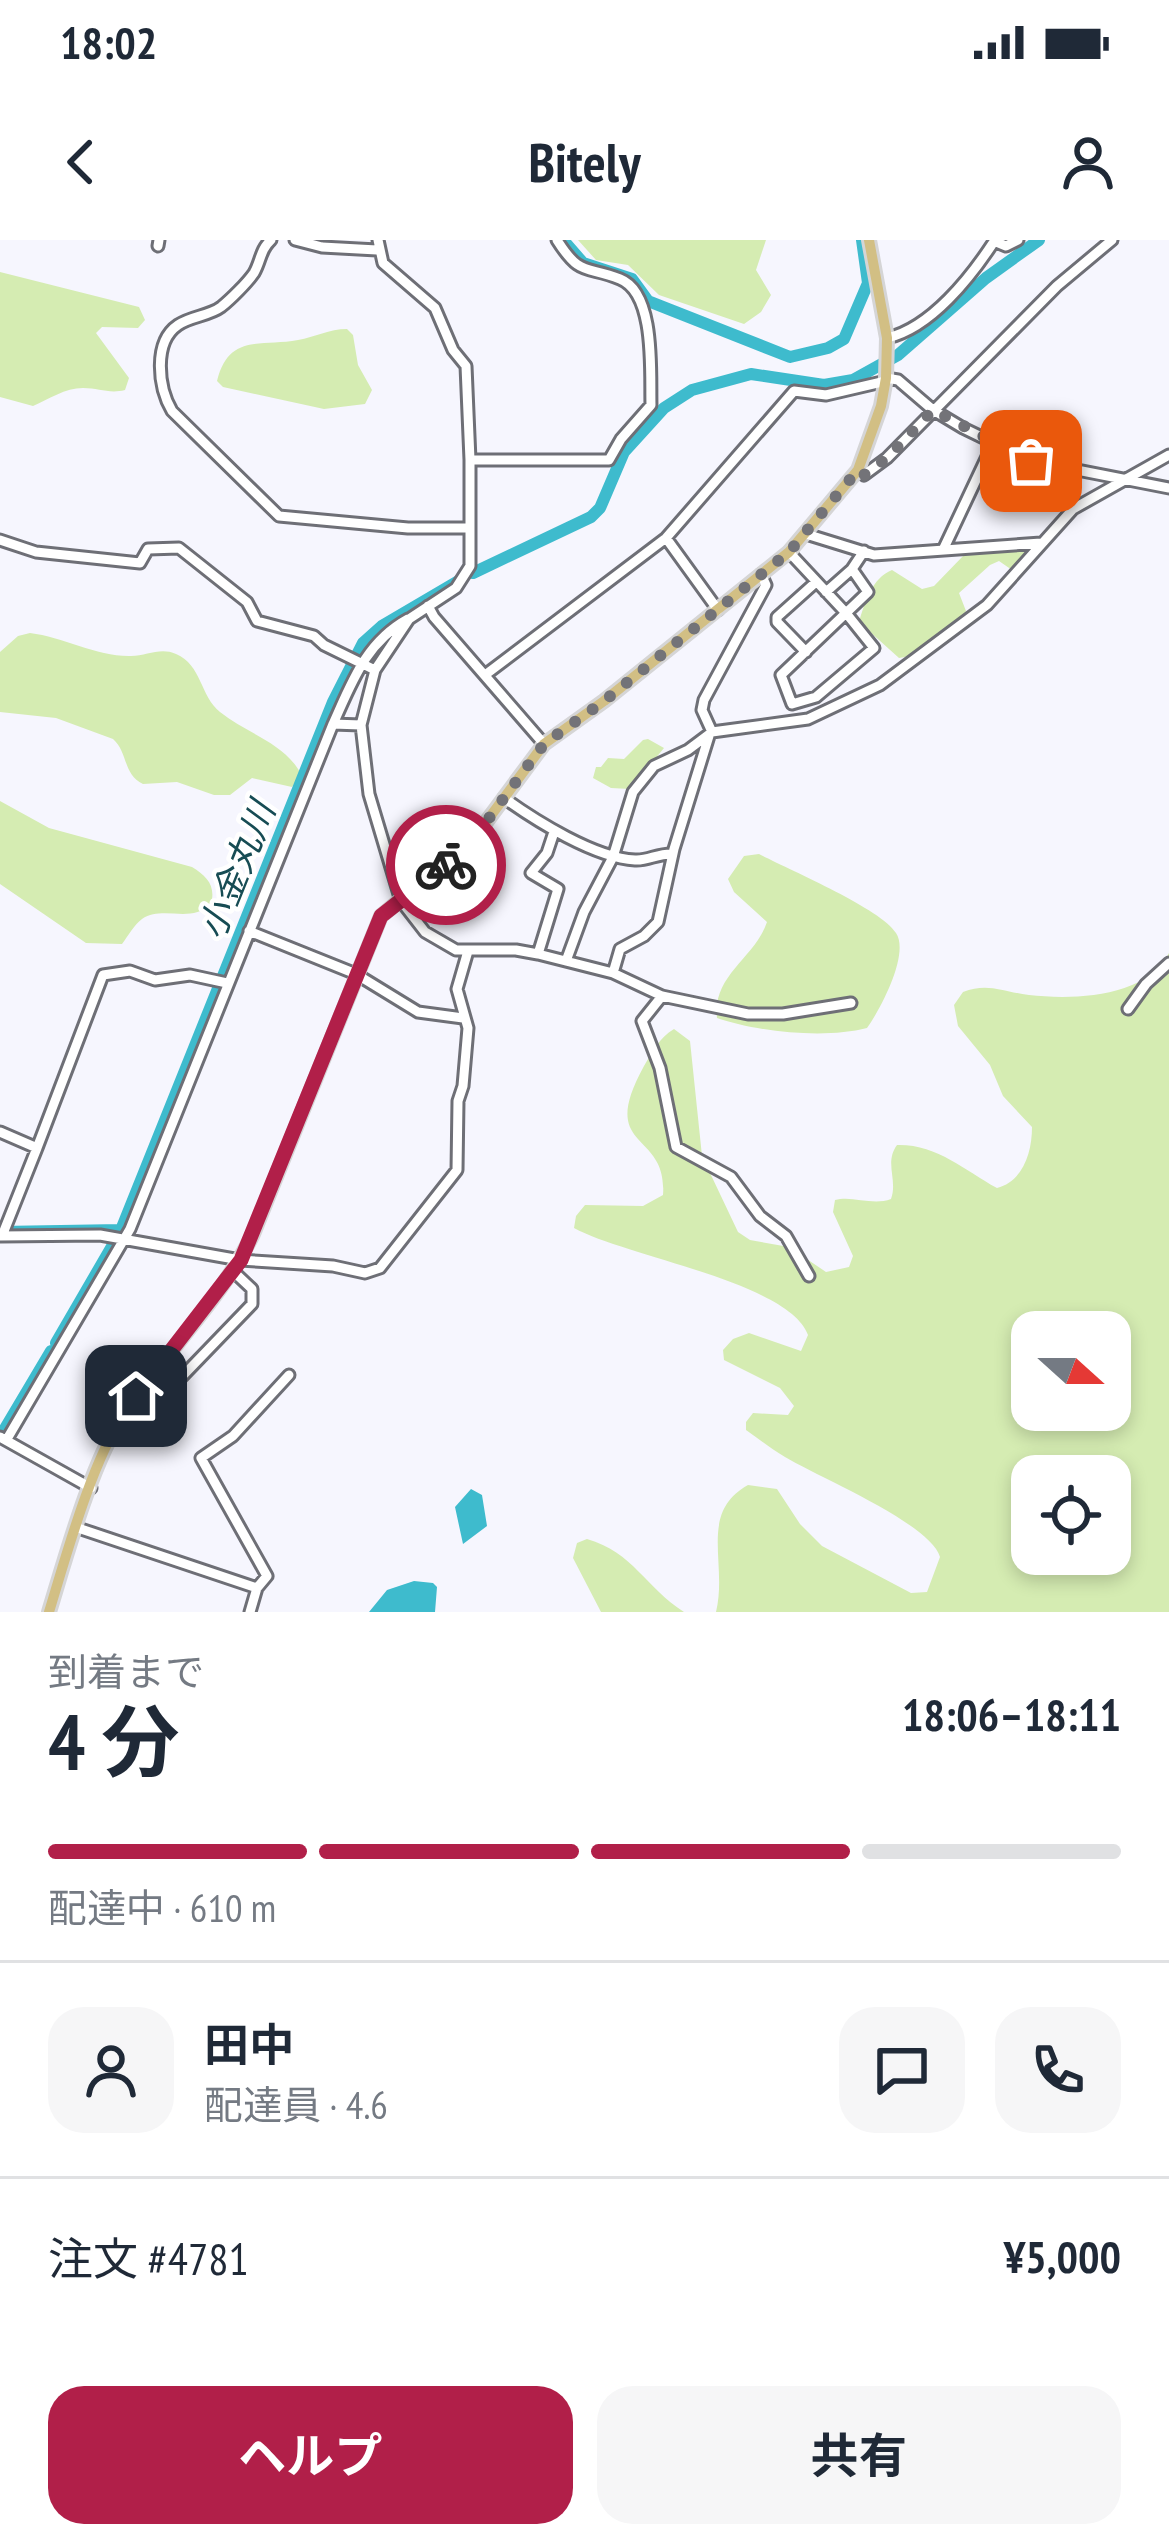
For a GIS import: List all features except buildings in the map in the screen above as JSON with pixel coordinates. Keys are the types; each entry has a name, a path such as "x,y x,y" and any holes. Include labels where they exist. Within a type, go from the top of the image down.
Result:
{"main road":[{"path":"49,1612 111,1436 136,1396 237,1266 381,916 472,841 544,744 789,552 858,470 886,379 886,338 869,240"}],"street":[{"path":"271,240 254,272 225,303 187,320 166,336 160,352 165,398 172,411 279,516 407,528 469,528"},
{"path":"91,1488 3,1438 123,1239 357,661 380,637 463,582 470,566 466,366 453,350 435,308 387,268 378,245 322,247 295,240"},
{"path":"470,460 609,460 651,405 648,317 629,284 580,267 557,240"},
{"path":"886,338 916,326 968,278 994,241 1006,246 1018,240"},
{"path":"858,470 864,475 887,458 1057,286 1112,240"},
{"path":"485,675 666,538 794,392 826,395 898,380 933,410 993,444 1052,467 1169,488"},
{"path":"943,550 993,444"},
{"path":"566,961 584,912 614,857 633,792 655,766 688,750 712,731 808,719 880,686 987,605 1073,509 1169,455"},
{"path":"806,534 874,555 1041,543"},
{"path":"666,538 718,610"},
{"path":"0,540 36,552 117,558 132,565 140,563 148,549 179,548 248,602 257,621 314,636 375,670"},
{"path":"826,592 864,551"},
{"path":"789,552 846,614 874,648 816,697 792,704 782,675 846,614 868,592 852,569"},
{"path":"712,731 704,700 766,585 761,574"},
{"path":"806,652 777,617 817,582"},
{"path":"428,606 544,744"},
{"path":"409,619 375,670 361,724 369,794 400,901 437,943 468,951 538,954 614,973 662,996 748,1014 783,1014 851,1003"},
{"path":"333,724 361,724"},
{"path":"614,973 620,949 658,922 673,854 712,731"},
{"path":"504,798 554,832 614,857 642,861 673,854"},
{"path":"538,954 558,889 531,873 548,853 554,832"},
{"path":"248,931 356,974 418,1012 463,1018"},
{"path":"227,983 176,976 155,980 130,971 104,975 3,1233 123,1239 237,1266 333,1266 365,1273 387,1261 457,1170 458,1102 467,1028 457,989 468,951"},
{"path":"1128,1009 1169,963"},
{"path":"662,996 642,1021 660,1068 676,1147 731,1177 760,1216 786,1236 809,1276"},
{"path":"0,1132 37,1148"},
{"path":"136,1396 173,1387 252,1304 253,1289 237,1266"},
{"path":"250,1612 257,1588 267,1576 201,1458 233,1436 289,1375"},
{"path":"77,1528 257,1588"}],"green space":[{"path":"578,240 766,240 756,270 771,295 761,312 744,324 659,295 628,265 596,260"},
{"path":"0,272 139,307 145,320 138,328 102,327 96,333 129,378 125,390 76,388 33,406 0,397"},
{"path":"347,329 372,390 365,404 324,409 223,387 217,381 230,355 248,345"},
{"path":"1034,546 1012,570 999,561 959,593 966,611 945,635 918,653 899,658 859,622 874,585 892,570 922,589 934,586 964,555"},
{"path":"30,633 119,655 176,654 191,665 220,712 275,746 301,774 292,787 252,778 230,795 214,795 177,782 143,784 132,775 113,739 56,718 0,712 0,652 18,636"},
{"path":"648,739 664,748 630,789 611,788 593,778 596,767 608,758 624,759"},
{"path":"0,801 49,828 192,867 209,882 211,904 195,913 150,915 139,921 122,944 86,943 0,884"},
{"path":"759,854 854,901 896,933 896,968 867,1028 792,1032 717,1018 717,1003 727,978 767,922 734,892 728,879 744,856"},
{"path":"1169,953 1169,1612 716,1612 719,1525 733,1496 748,1485 777,1489 800,1524 822,1546 911,1593 927,1592 940,1557 932,1544 895,1516 785,1457 746,1430 753,1413 788,1415 794,1406 780,1388 724,1360 723,1350 733,1339 749,1333 801,1351 808,1335 795,1316 740,1286 574,1228 585,1205 643,1206 663,1195 662,1174 630,1128 627,1114 631,1094 657,1045 674,1029 690,1041 702,1156 738,1232 750,1240 789,1247 826,1272 849,1267 853,1256 833,1212 835,1200 891,1199 897,1145 938,1153 997,1188 1024,1165 1032,1127 1003,1096 990,1065 958,1026 954,1005 963,992 988,988 1029,995 1087,996 1144,979"},
{"path":"587,1539 628,1561 684,1612 601,1612 573,1558 577,1543"}],"water":[{"path":"471,1489 482,1495 487,1526 463,1544 455,1507"},
{"path":"414,1581 437,1587 435,1612 369,1612 387,1590"}],"waterway":[{"path":"563,240 583,263 632,279 648,301 790,357 844,339 868,283 862,240"},
{"name":"小金丸川","path":"473,573 591,517 600,508 624,452 664,408 692,390 751,374 824,385 853,380 898,355 986,278 1039,240"},
{"name":"小金丸川","path":"0,1232 121,1230 333,702 363,643 382,626 462,579"},
{"name":"小金丸川","path":"56,1343 114,1243"},
{"name":"小金丸川","path":"3,1432 51,1351"}],"way so far":[{"path":"446,865 472,841 544,744 789,552 858,470 864,475 887,458 933,410 1031,461"}],"route":[{"path":"136,1396 241,1260 381,916 446,865"}]}
